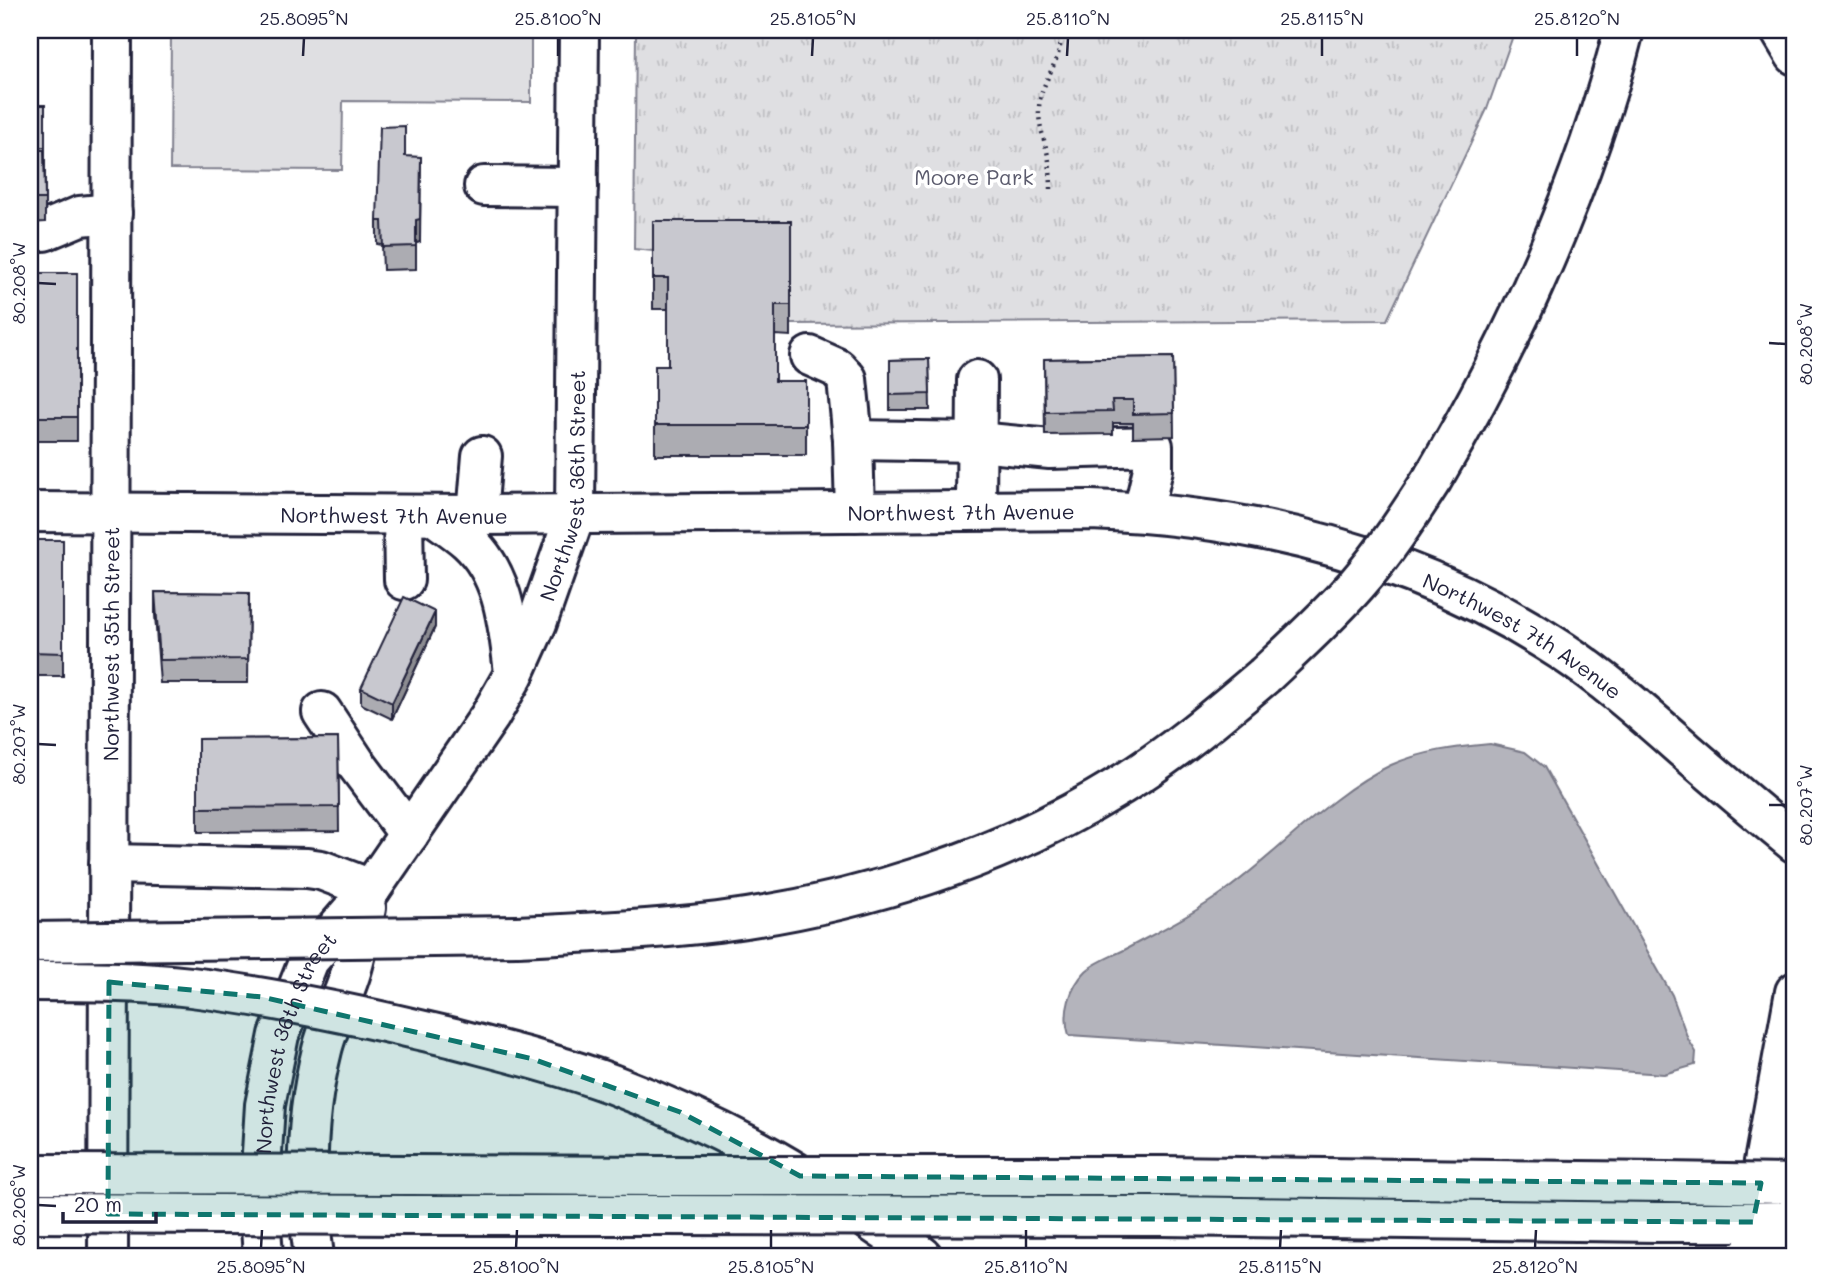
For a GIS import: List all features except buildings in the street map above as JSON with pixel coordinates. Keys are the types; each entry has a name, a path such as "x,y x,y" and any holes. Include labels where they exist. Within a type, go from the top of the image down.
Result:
{"main road":[{"name":"Northwest 35th Street","path":"108,1256 109,864 126,745 111,512 112,30"},
{"name":"Northwest 36th Street","path":"263,1256 259,1200 265,1105 279,1035 309,960 371,889 470,746 514,674 537,623 575,515 579,30"},
{"path":"30,942 517,936 719,922 862,894 942,869 1008,844 1121,786 1168,754 1264,676 1315,629 1358,583 1399,531 1433,478 1497,364 1531,289 1597,121 1624,30"},
{"path":"1780,30 1795,55"},
{"path":"484,187 578,187"},
{"path":"30,231 44,231 80,216 112,213"},
{"path":"810,356 837,368 847,379 853,440 855,513"},
{"path":"976,509 977,380"},
{"path":"853,440 978,442 1050,449 1153,446 1153,469 1143,512"},
{"path":"477,516 482,456"},
{"name":"Northwest 7th Avenue","path":"30,512 477,516 855,513 976,509 1143,512 1221,520 1317,541 1394,565 1466,597 1530,631 1594,674 1795,843"},
{"path":"404,580 418,515 469,542 492,572 507,611 514,674"},
{"path":"322,712 357,765 409,834"},
{"path":"109,864 307,868 321,870 371,889"},
{"name":"Northwest 36th Street","path":"314,1256 310,1228 307,1149 311,1098 322,1046 350,974 371,889"},
{"path":"30,981 174,986 250,995 360,1015 533,1059 610,1084 680,1112 759,1151 922,1256"},
{"path":"1747,1256 1795,992"},
{"path":"30,1174 1162,1176 1795,1184"},
{"path":"30,1213 1162,1216 1795,1222"},
{"path":"1747,1256 1795,1216"}],"path":[{"path":"1051,189 1049,160 1040,126 1039,107 1041,93 1058,58 1060,30"}],"highlighted area":[{"path":"109,982 262,997 533,1059 680,1112 800,1176 1761,1183 1753,1222 108,1214"}],"green space":[{"path":"171,30 531,30 531,102 343,101 342,170 170,169"},
{"name":"Moore Park","path":"636,30 1515,30 1487,109 1387,320 791,324 653,251 634,249"}],"shaded area":[{"path":"1490,744 1525,752 1544,767 1672,995 1688,1039 1696,1052 1695,1065 1664,1074 1069,1035 1066,1018 1069,1001 1080,977 1090,967 1214,899 1326,807 1369,777 1415,756"}]}
